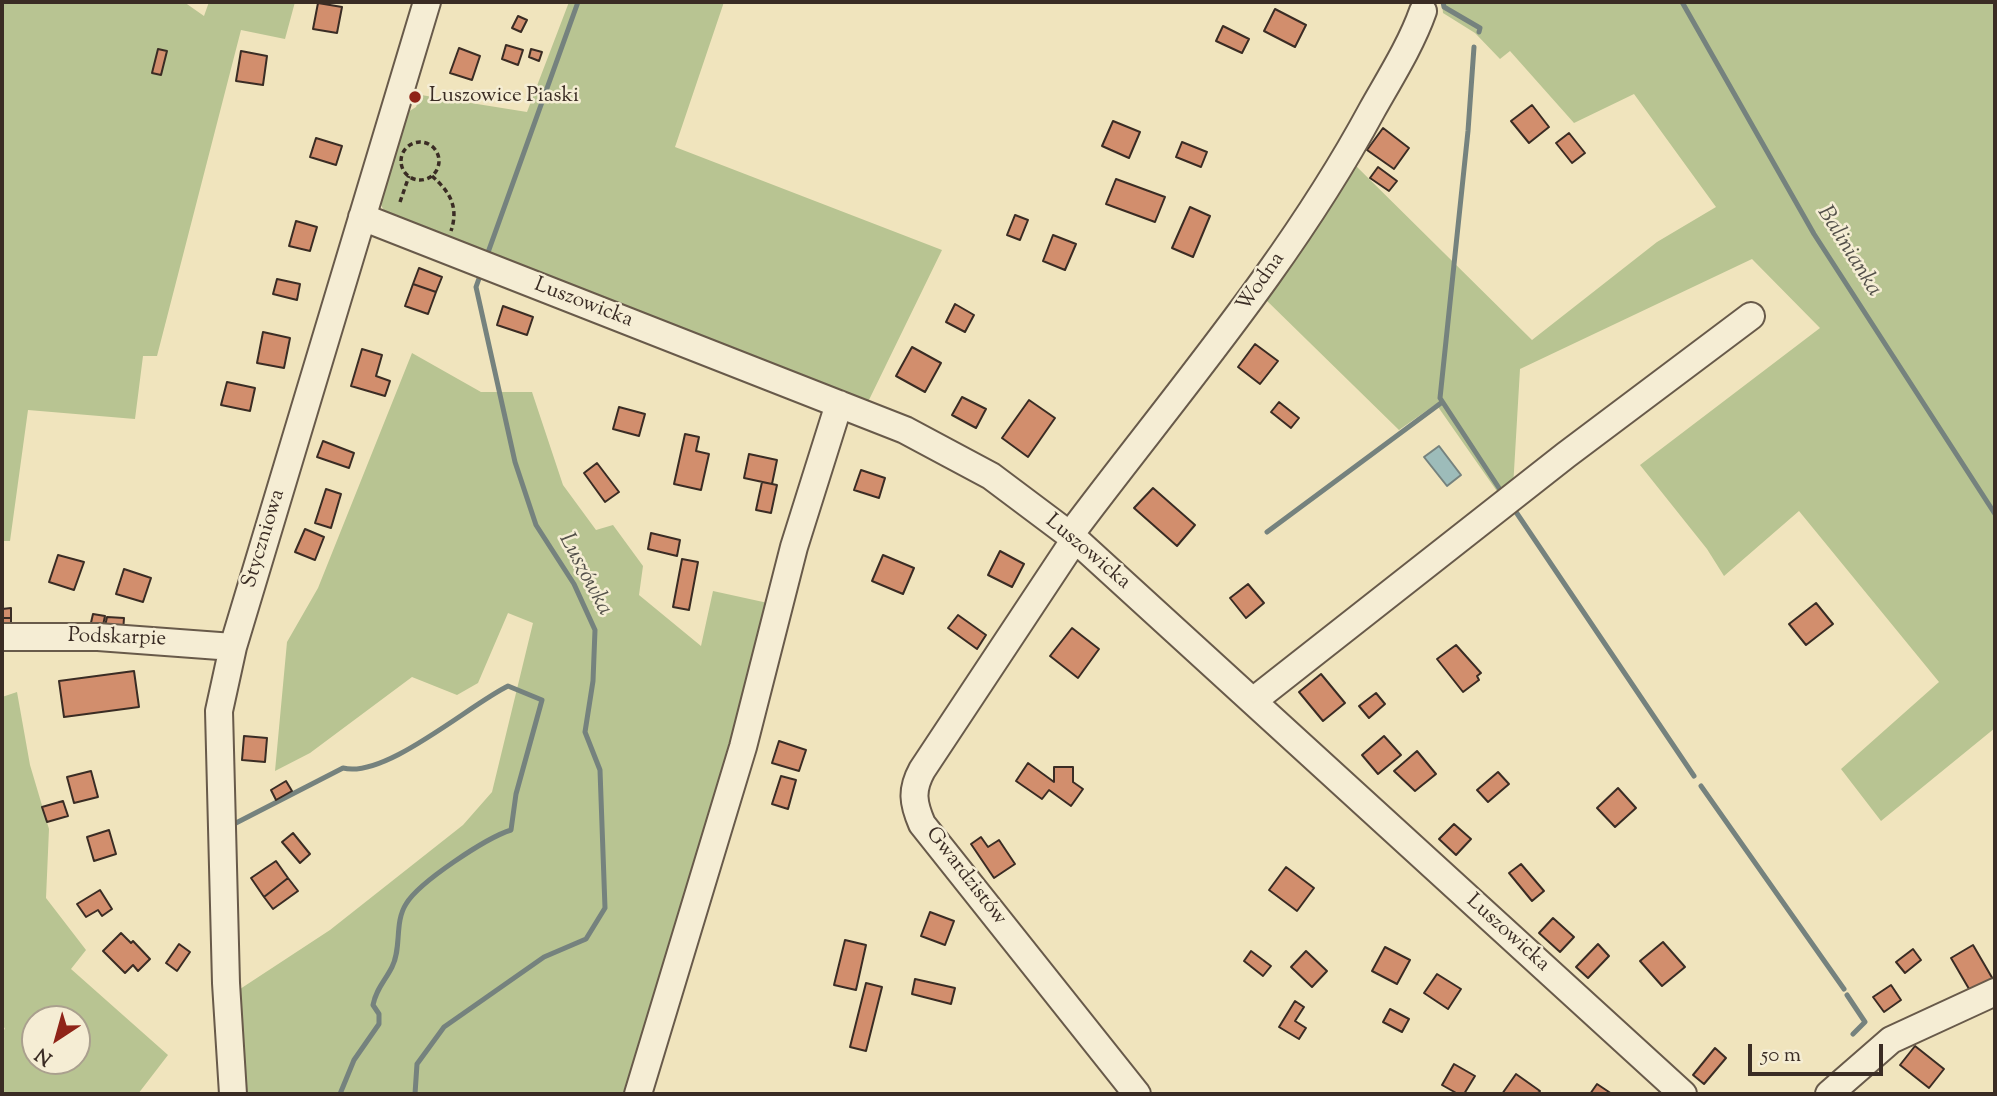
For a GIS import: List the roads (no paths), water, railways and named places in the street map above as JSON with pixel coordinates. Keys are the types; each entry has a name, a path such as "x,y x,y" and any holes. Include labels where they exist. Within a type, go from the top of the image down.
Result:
{"street":[{"name":"Styczniowa","path":"233,1094 225,959 219,711 233,647 427,2"},
{"name":"Wodna","path":"1072,537 1157,419 1219,345 1306,220 1342,165 1404,52 1423,10"},
{"name":"Luszowicka","path":"362,217 905,430 991,476 1072,537 1683,1094"},
{"path":"1253,701 1566,455 1751,316"},
{"path":"638,1094 743,747 794,547 839,404"},
{"name":"Gwardzistów","path":"1072,537 929,759 914,785 914,798 922,824 1137,1094"},
{"name":"Podskarpie","path":"2,637 98,637 233,647"},
{"path":"1829,1094 1891,1040 1995,992"}],"water":[{"path":"1439,446 1461,475 1447,486 1424,457"}],"waterway":[{"name":"Luszówka","path":"486,258 578,2"},
{"path":"1443,2 1444,7 1480,28 1479,32"},
{"name":"Balinianka","path":"1682,2 1814,234 1995,514"},
{"path":"1474,47 1468,131 1440,398 1499,488"},
{"name":"Luszówka","path":"415,1094 417,1064 444,1027 544,957 586,939 605,908 600,770 585,732 593,681 595,630 574,584 536,525 515,462 476,287 482,270"},
{"path":"1267,532 1441,403"},
{"path":"1516,512 1694,776"},
{"path":"234,824 343,768 361,768 403,752 508,686 542,700 516,794 511,830 454,862 424,884 406,904 400,919 395,960 374,999 373,1005 379,1014 379,1024 354,1060 340,1094"},
{"path":"1701,786 1844,989"},
{"path":"1847,995 1865,1022 1853,1034"}],"place":[{"name":"Luszowice Piaski","path":"415,97"}]}
